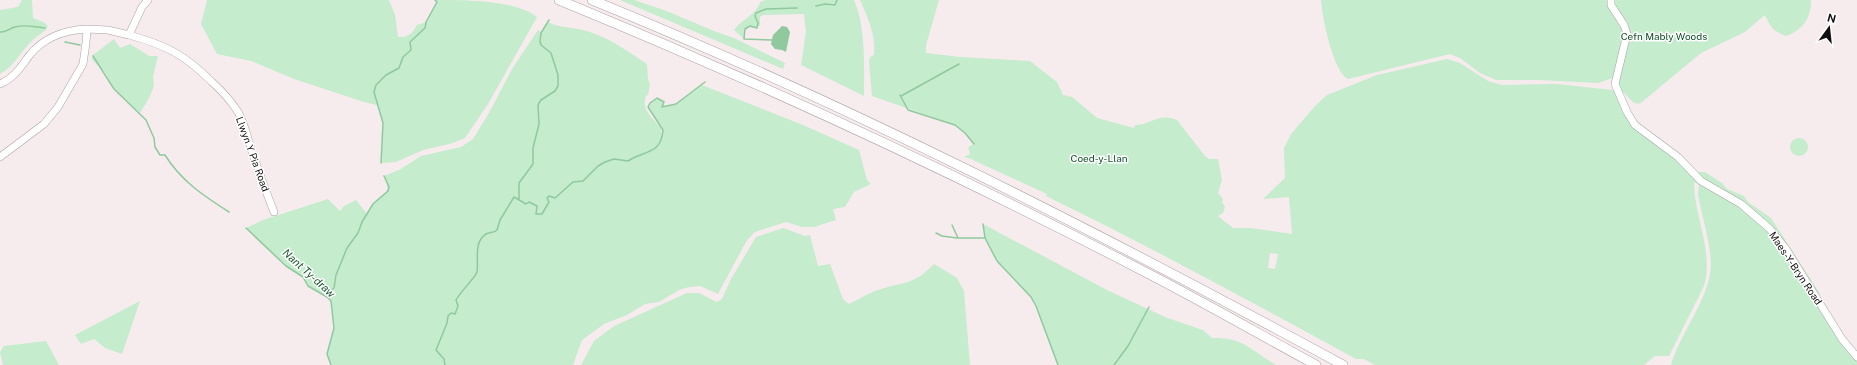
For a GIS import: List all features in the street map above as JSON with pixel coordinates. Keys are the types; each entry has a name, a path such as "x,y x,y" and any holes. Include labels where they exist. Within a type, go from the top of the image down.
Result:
{"highway":[{"path":"559,0 714,66 944,172 1149,274 1316,365"},
{"path":"592,0 800,90 1028,199 1156,264 1342,365"}],"street":[{"path":"129,34 142,7 148,0"},
{"name":"Maes-Y-Bryn Road","path":"1611,0 1611,5 1624,24 1626,34 1615,84 1627,112 1635,125 1678,157 1701,181 1741,204 1770,229 1786,249 1842,339 1857,356"},
{"path":"0,84 17,73 34,51 48,40 68,31 87,29 83,64 58,107 36,131 0,157"},
{"name":"Llwyn Y Pia Road","path":"87,29 108,30 150,40 173,50 194,64 238,112 244,125 260,176 274,212"}],"green space":[{"path":"22,0 32,0 33,18 45,23 48,26 44,32 29,43 10,67 0,74 0,10 18,7"},
{"path":"207,0 389,0 395,15 398,37 408,36 417,25 426,22 437,2 435,0 461,0 503,4 528,11 537,17 488,104 465,138 453,143 423,150 396,162 381,163 383,123 377,105 294,79 251,61 217,54 201,24"},
{"path":"620,0 634,0 664,10 734,38 785,63 783,69"},
{"path":"766,0 854,0 861,22 864,60 864,96 801,65 806,32 804,14 763,15 760,17 760,26 757,25 757,28 750,26 745,29 744,39 734,30 756,10 760,2"},
{"name":"Coed-y-Llan","path":"860,0 939,0 926,45 926,53 960,57 1030,61 1057,82 1063,95 1072,97 1097,118 1134,128 1135,125 1165,117 1177,120 1205,156 1209,159 1218,159 1222,180 1218,193 1223,199 1222,202 1225,207 1223,213 1218,216 1233,228 1251,228 1292,234 1289,197 1263,199 1285,178 1284,148 1291,134 1315,106 1327,95 1377,75 1447,59 1460,63 1488,81 1502,85 1557,84 1613,90 1630,121 1694,172 1705,172 1722,183 1727,189 1744,196 1748,202 1771,218 1819,292 1820,298 1857,357 1857,365 1671,365 1680,342 1703,297 1710,274 1711,265 1707,235 1698,195 1699,185 1694,182 1697,208 1707,260 1706,273 1704,286 1669,356 1655,356 1644,365 1375,365 1364,359 1356,359 1163,255 1046,196 1047,194 972,159 964,157 970,154 968,147 974,144 965,133 955,125 872,96 869,62 870,57 874,55 874,40 871,27","holes":["1270,253 1278,254 1275,269 1268,268"]},
{"path":"1321,0 1608,0 1609,6 1624,34 1613,78 1598,83 1538,80 1496,80 1480,73 1460,58 1450,54 1348,79 1338,66 1333,55 1326,30"},
{"name":"Cefn Mably Woods","path":"1611,0 1811,0 1811,6 1808,18 1801,27 1786,36 1771,26 1765,15 1745,32 1701,53 1638,104 1633,102 1615,84 1627,34"},
{"path":"548,22 585,30 598,35 620,46 647,64 648,80 650,84 645,105 648,113 661,128 662,136 662,126 648,107 650,103 657,98 664,102 662,108 676,104 702,85 803,125 859,150 867,180 871,184 854,192 845,207 833,209 836,220 814,227 802,227 786,222 755,232 747,240 718,294 700,286 689,287 679,290 659,302 645,304 627,315 604,324 582,340 573,365 331,365 327,354 334,328 331,301 308,286 303,277 286,266 246,228 263,220 328,199 340,211 344,206 356,200 367,214 373,203 386,192 387,186 384,176 399,170 421,156 461,147 473,139 489,113 512,69 538,30 542,32"},
{"path":"114,39 120,48 130,44 149,56 158,56 153,76 154,86 140,113 114,89 105,72 92,60 93,55"},
{"path":"1799,138 1805,141 1808,147 1805,153 1799,156 1793,153 1790,147 1793,141"},
{"path":"983,224 1107,290 1165,317 1203,330 1212,338 1223,338 1239,342 1276,365 1058,365 1036,306 1031,297 997,261 985,238"},
{"path":"783,228 805,236 810,235 818,266 830,264 843,299 849,304 877,290 915,279 921,276 934,264 957,278 964,291 970,365 581,365 594,341 614,326 687,293 699,293 717,302 722,299 731,279 756,237"},
{"path":"140,301 122,354 105,348 94,339 81,344 75,335"},
{"path":"46,341 59,365 3,365 0,352 4,346"}],"shaded area":[{"path":"782,26 787,27 790,32 786,52 775,49 771,44 773,35"}],"waterway":[{"path":"381,163 383,123 374,92 376,85 386,75 399,68 403,57 411,50 410,42 425,28 426,22 437,2 435,0"},
{"path":"816,6 825,4 835,5 837,0"},
{"path":"772,40 744,39 745,29 750,26 757,28 758,23 755,16 756,13 766,9 797,8"},
{"path":"519,199 519,183 533,164 533,148 539,124 538,105 541,100 555,91 558,86 558,75 551,53 541,45 540,41 541,33 549,20"},
{"name":"Nant Ty-draw","path":"0,32 4,32 18,26 45,28"},
{"name":"Nant Ty-draw","path":"65,42 80,45"},
{"name":"Nant Ty-draw","path":"93,56 114,89 146,120 154,138 155,147 160,155 165,155 178,173 194,187 229,212"},
{"path":"901,96 959,64"},
{"path":"445,365 444,359 436,350 447,323 448,316 451,313 455,314 458,306 456,300 477,272 477,252 479,242 486,234 497,230 500,220 514,197 526,204 529,202 537,206 536,214 542,214 549,202 547,198 549,196 555,198 573,182 583,181 598,166 614,159 628,161 656,148 662,138 663,130 648,107 650,103 657,98 664,102 662,107 676,104 705,82"},
{"path":"900,95 908,110 955,125 965,133 974,144"},
{"path":"327,297 328,292 334,288 336,275 347,248 358,233 362,222 373,204 388,191 389,187 384,176"},
{"path":"983,224 985,238 997,261 1031,297 1036,306 1058,365"},
{"path":"952,225 958,238 985,238"},
{"name":"Nant Ty-draw","path":"246,228 286,266 303,277 308,286 331,301 334,328 327,354 331,365"},
{"path":"936,233 942,236 957,238"},
{"path":"1114,365 1128,346 1149,307"}]}
